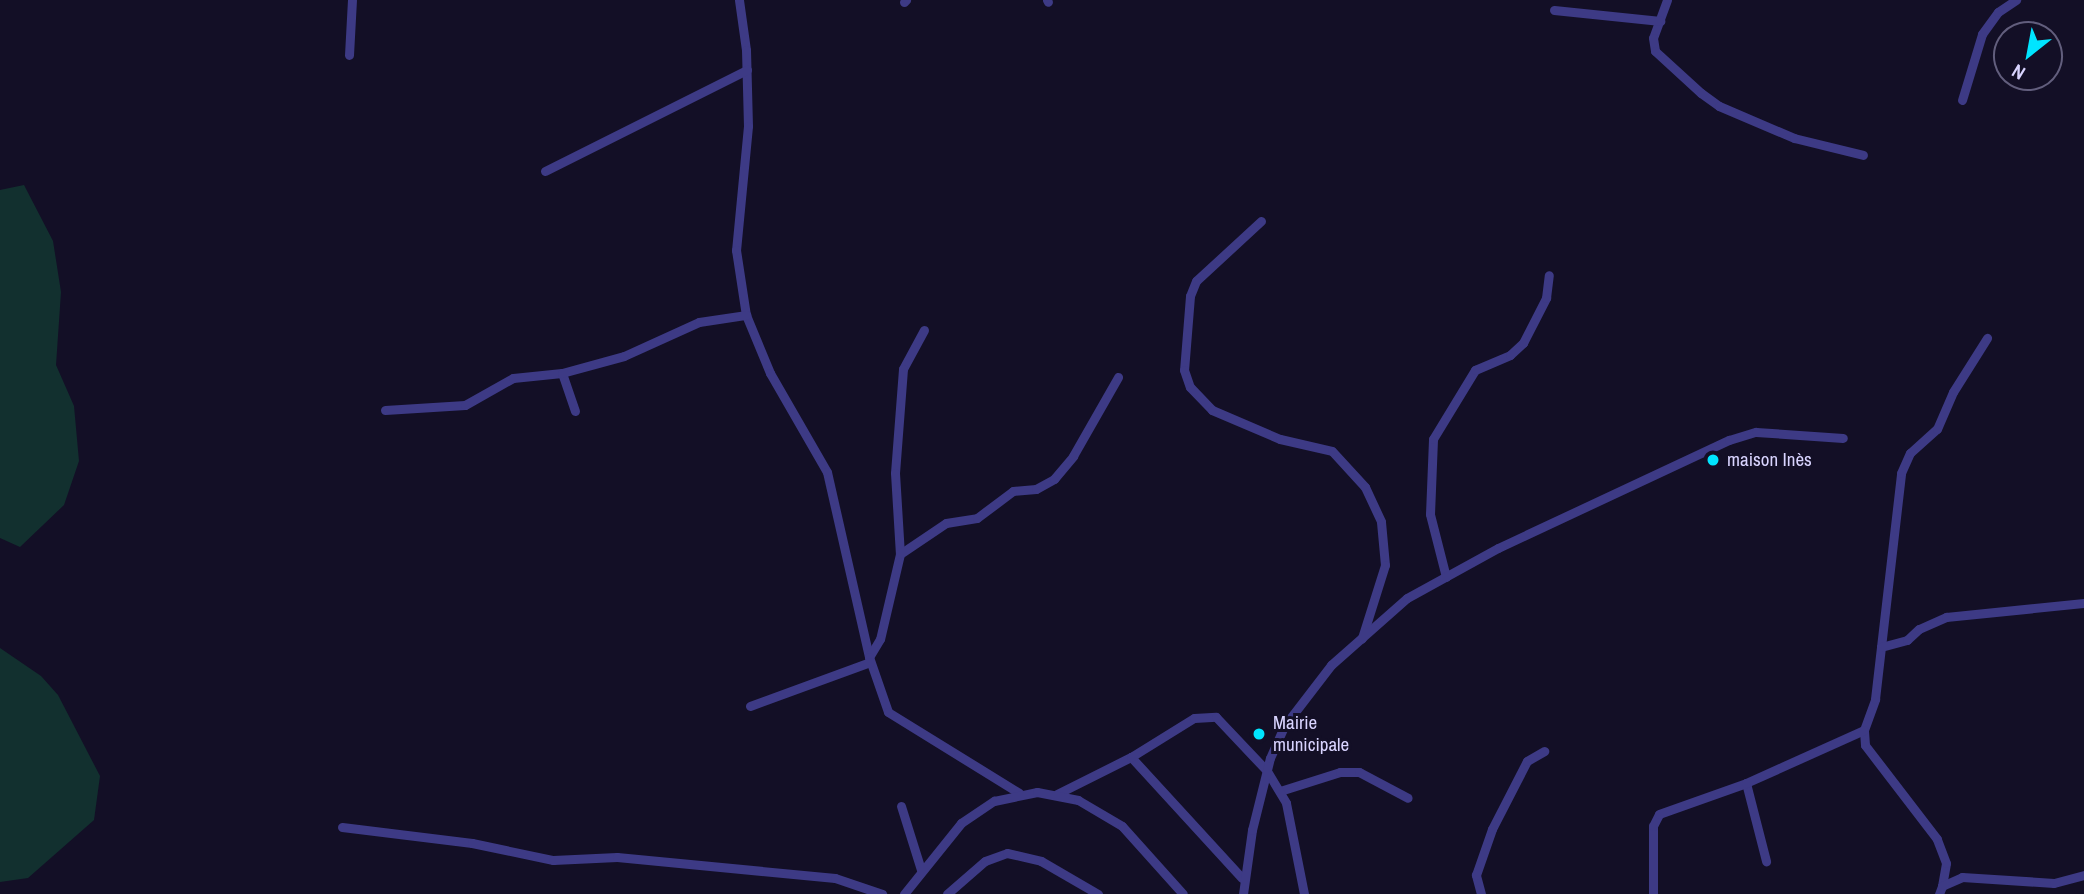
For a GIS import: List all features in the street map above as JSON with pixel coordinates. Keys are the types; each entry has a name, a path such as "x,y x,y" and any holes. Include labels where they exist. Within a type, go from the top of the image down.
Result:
{"street":[{"path":"349,55 352,0"},
{"path":"739,0 747,70 746,160 736,250 746,315 770,373 827,472 869,660 888,712 1019,793"},
{"path":"1667,0 1655,51 1719,106 1794,138 1863,155"},
{"path":"1962,100 1982,34 1998,12 2016,0"},
{"path":"1554,10 1660,21"},
{"path":"545,171 747,70"},
{"path":"1261,221 1196,281 1190,296 1184,369 1190,387 1212,410 1280,439 1332,451 1365,487 1381,522 1385,565 1362,638"},
{"path":"1446,577 1430,514 1433,439 1475,370 1510,355 1523,343 1546,298 1549,275"},
{"path":"385,410 465,405 513,378 562,373 625,356 699,322 746,315"},
{"path":"750,706 869,660 880,639 900,554 897,401 906,355 924,330"},
{"path":"1940,890 1944,854 1871,757 1864,730 1875,699 1901,473 1910,453 1937,429 1953,391 1987,338"},
{"path":"562,373 575,411"},
{"path":"900,554 946,523 976,518 1013,491 1036,489 1054,479 1073,456 1118,377"},
{"path":"1243,894 1242,878 1266,771 1296,707 1362,638 1381,625 1407,598 1581,508 1747,433 1843,438"},
{"path":"1881,648 1907,640 1919,629 1946,617 2084,603"},
{"path":"1057,793 1131,758 1194,718 1208,715 1216,717 1266,771 1280,792 1304,894"},
{"path":"1653,894 1653,826 1659,814 1746,783 1864,730"},
{"path":"1482,894 1476,875 1492,830 1527,761 1544,751"},
{"path":"1131,758 1242,878"},
{"path":"1280,792 1340,772 1359,772 1408,797"},
{"path":"1746,783 1766,861"},
{"path":"904,894 961,823 994,801 1019,793 1057,793 1078,800 1122,826 1183,894"},
{"path":"901,806 921,870"},
{"path":"342,827 472,843 553,860 617,857 835,878 882,894"},
{"path":"947,894 985,861 1007,853 1041,861 1098,894"},
{"path":"1940,890 1962,877 2054,883 2084,876"}],"green space":[{"path":"24,185 53,241 61,292 56,365 74,406 79,461 64,505 20,547 0,538 0,190"},
{"path":"0,648 41,676 58,695 100,776 94,820 28,878 0,882"}],"place":[{"name":"maison Inès","path":"1713,460"},
{"name":"Mairie municipale","path":"1259,734"}]}
